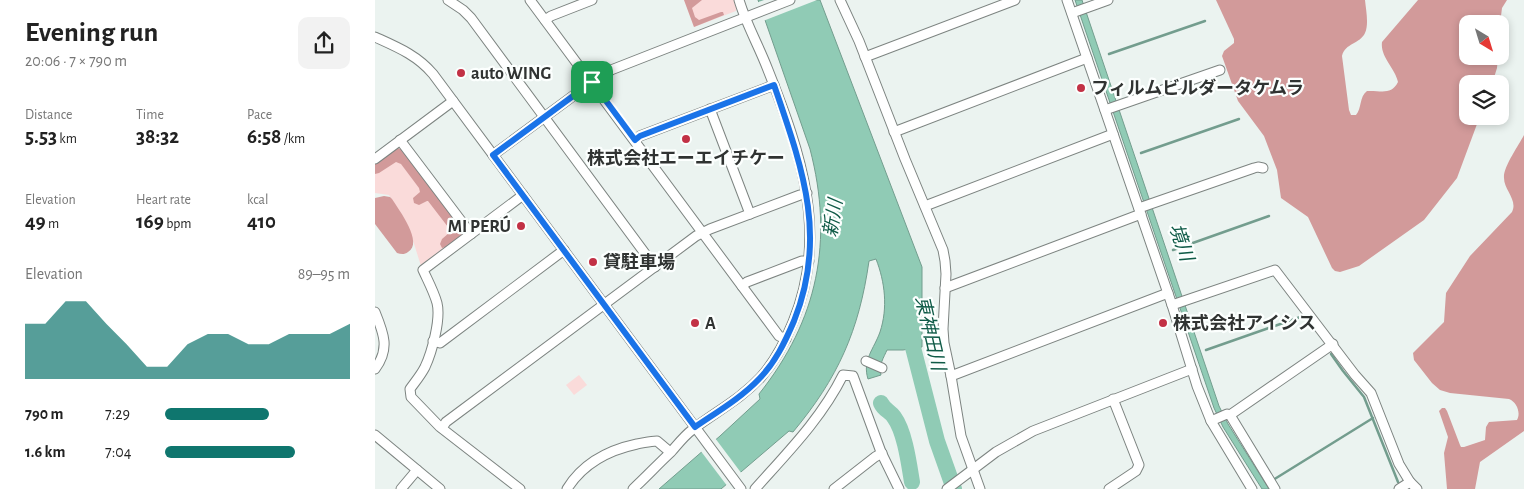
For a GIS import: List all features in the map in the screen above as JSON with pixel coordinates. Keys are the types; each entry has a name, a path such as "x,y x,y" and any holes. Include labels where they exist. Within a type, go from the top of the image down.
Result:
{"street":[{"path":"448,0 471,18 655,267"},
{"path":"530,0 779,336 785,339"},
{"path":"545,20 592,0"},
{"path":"633,489 695,427 752,386 773,361 801,302 809,262 811,231 807,194 797,153 774,85 763,55 744,18 739,0"},
{"path":"493,155 592,82 624,64 790,0"},
{"path":"840,0 943,250 945,261 944,343 959,427 970,471 980,489"},
{"path":"865,57 1015,0"},
{"path":"1067,0 1074,12 1087,58 1107,109 1113,134 1141,209 1167,293 1174,305 1192,369 1214,420 1253,489"},
{"path":"1074,12 1109,0"},
{"path":"375,37 411,54 433,74 740,488"},
{"path":"894,132 1087,58"},
{"path":"1107,109 1219,70"},
{"path":"635,140 640,136 774,85"},
{"path":"375,159 453,101"},
{"path":"710,109 750,214"},
{"path":"925,206 1113,134"},
{"path":"401,140 471,234"},
{"path":"945,288 1153,203 1254,168 1263,168"},
{"path":"442,428 446,422 703,233 800,195 807,194"},
{"path":"520,489 442,428 411,397 409,390 425,367 436,330 437,300 423,270 523,195"},
{"path":"433,341 440,343 564,250"},
{"path":"742,286 747,282 802,260 809,262"},
{"path":"1174,305 1275,270 1371,393 1399,464 1414,486 1399,489"},
{"path":"951,376 1167,293"},
{"path":"375,312 385,344 383,356 375,369"},
{"path":"1214,420 1228,415 1333,344"},
{"path":"866,361 882,368"},
{"path":"947,489 1002,448 1033,431 1192,369"},
{"path":"755,489 815,420 831,398 843,375 853,376 882,453 899,489"},
{"path":"1109,489 1136,471 1139,465 1113,399"},
{"path":"1228,415 1275,489"},
{"path":"375,436 440,489"},
{"path":"567,489 575,478 591,463 599,457 618,449 657,441 670,452"},
{"path":"834,489 882,453"},
{"path":"401,489 417,470"}],"shaded area":[{"path":"684,0 736,0 736,11 694,27"},
{"path":"684,0 702,0 692,8 695,17 699,20 721,12 724,15 694,27"},
{"path":"1216,0 1365,0 1367,21 1365,33 1363,37 1346,48 1342,56 1349,110 1351,115 1356,115 1364,93 1367,91 1389,91 1398,82 1383,53 1382,42 1418,0 1507,0 1502,8 1501,15 1459,15 1459,65 1497,65 1495,75 1459,75 1459,125 1477,125 1457,178 1424,220 1359,266 1340,272 1332,268 1308,217 1281,198 1277,170 1264,136 1238,101 1222,56 1224,51 1234,43 1234,39"},
{"path":"1524,135 1524,431 1480,462 1475,489 1447,489 1444,453 1448,437 1439,411 1445,408 1461,447 1464,447 1485,440 1486,427 1489,422 1517,420 1518,411 1516,405 1509,399 1450,393 1440,390 1414,360 1413,353 1444,322 1446,293 1470,256 1512,212 1513,203 1506,187 1504,173"},
{"path":"397,148 463,231 462,236 421,266 410,231 389,195 375,193 375,164"},
{"path":"397,148 402,149 463,231 462,236 447,247 442,248 440,244 442,239 449,233 448,227 428,201 419,205 414,203 413,198 420,192 419,188 401,164 396,162 375,174 375,164"},
{"path":"384,196 392,199 412,234 412,248 405,254 397,253 375,224 375,198"},
{"path":"579,375 587,385 574,395 566,385"}],"water":[{"name":"新川","path":"758,0 820,0 922,267 922,347 887,350 881,365 881,375 868,379 867,366 869,355 880,332 885,304 882,277 876,259 869,261 859,310 844,352 822,392 793,432 789,431 721,489 659,489 760,399 759,394 779,366 795,337 807,308 816,278 820,247 820,216 817,183 810,149"},
{"path":"1075,0 1082,0 1219,406 1228,424 1269,489 1262,489 1223,427 1214,408"}],"pier":[{"path":"764,0 817,0 763,21 756,3"},
{"path":"715,438 742,474 728,487 700,450"}],"waterway":[{"path":"1109,54 1205,21"},
{"path":"1141,153 1239,119"},
{"name":"境川","path":"1173,250 1269,216"},
{"path":"1206,350 1306,315"},
{"name":"東神田川","path":"908,328 937,441 954,489"},
{"path":"1331,354 1364,397 1398,482"},
{"path":"881,403 898,423 906,448 912,482"},
{"path":"1273,480 1373,418"}],"place":[{"name":"auto WING","path":"461,73"},
{"name":"フィルムビルダータケムラ","path":"1081,88"},
{"name":"株式会社エーエイチケー","path":"686,139"},
{"name":"MI PERÚ","path":"521,226"},
{"name":"貸駐車場","path":"593,262"},
{"name":"A","path":"695,323"},
{"name":"株式会社アイシス","path":"1163,323"}],"route":[{"path":"592,82 635,140 640,136 774,85 797,153 807,192 811,245 808,273 796,316 779,352 760,378 744,393 695,427 493,155 592,82"}]}
